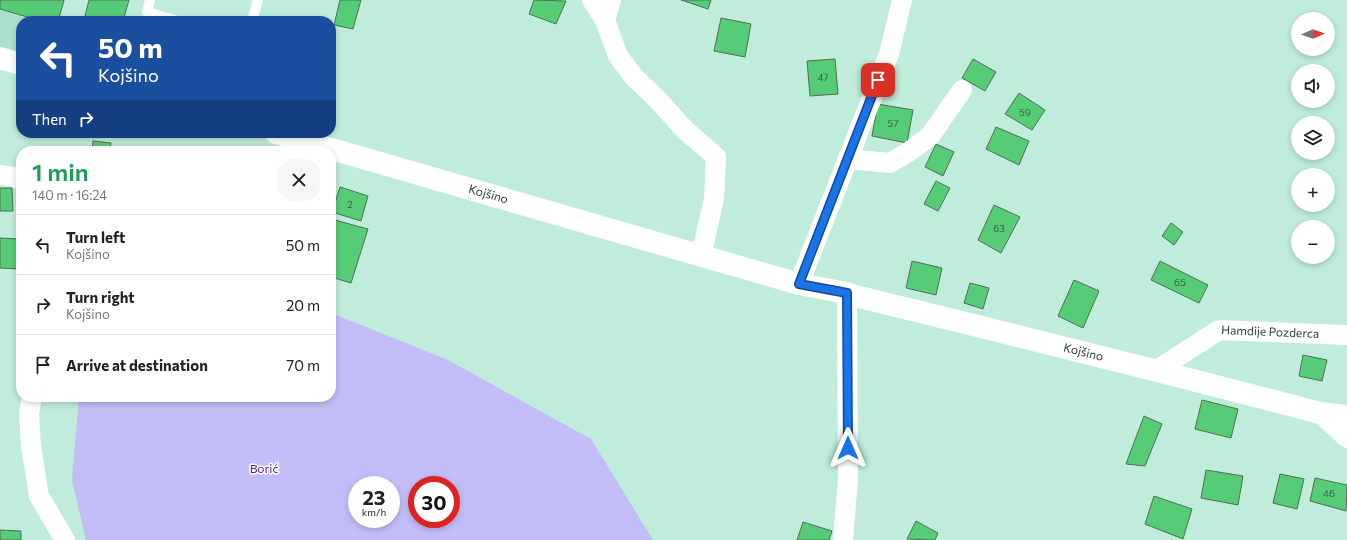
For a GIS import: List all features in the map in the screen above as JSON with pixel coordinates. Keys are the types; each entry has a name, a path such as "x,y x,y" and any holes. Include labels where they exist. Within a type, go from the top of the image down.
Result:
{"street":[{"path":"592,0 604,20 618,56 634,77 658,100 684,129 716,157 714,199 701,256"},
{"path":"604,20 611,0"},
{"path":"799,284 889,54 902,0"},
{"path":"0,58 16,63"},
{"path":"848,160 890,163 910,151 930,136 962,90"},
{"name":"Kojšino","path":"297,138 325,146"},
{"name":"Kojšino","path":"336,149 799,284 847,293 1157,370 1320,413 1347,416"},
{"path":"0,175 16,178"},
{"path":"843,540 848,479 847,293"},
{"name":"Hamdije Pozderca","path":"1157,370 1219,330 1347,335"},
{"path":"31,402 29,413 31,446 40,496 65,540"},
{"name":"Kojšino","path":"1320,413 1347,438"}],"lane":[{"path":"150,0 146,12 160,16"},
{"path":"253,16 258,0"}],"shaded area":[{"path":"0,0 65,0 61,16 16,16 16,58 0,53"}],"green space":[{"name":"Borić","path":"336,315 448,360 591,439 653,540 86,540 72,480 79,402 336,402"}],"building":[{"path":"0,0 64,0 59,16 24,16 0,9"},
{"path":"89,0 129,0 124,16 85,16"},
{"path":"340,0 361,0 353,29 336,25 336,17"},
{"path":"534,0 566,1 556,24 529,14"},
{"path":"681,0 711,0 708,9"},
{"path":"721,18 751,24 745,57 714,51"},
{"path":"835,59 838,94 810,96 807,61"},
{"path":"973,59 996,72 985,91 962,78"},
{"path":"1019,93 1045,110 1032,130 1005,114"},
{"path":"878,104 913,110 907,143 872,136"},
{"path":"996,127 1029,141 1019,165 986,149"},
{"path":"93,141 111,143 111,146 92,146"},
{"path":"936,144 954,152 943,176 925,167"},
{"path":"936,181 950,188 938,211 924,204"},
{"path":"340,187 368,196 361,221 336,213 336,200"},
{"path":"0,188 12,188 13,211 0,211"},
{"path":"994,205 1020,217 1001,253 978,240"},
{"path":"336,220 368,229 351,283 336,278"},
{"path":"1171,223 1183,232 1174,245 1162,236"},
{"path":"0,238 16,239 16,269 0,268"},
{"path":"912,261 942,268 936,295 906,288"},
{"path":"1160,261 1208,285 1199,303 1151,280"},
{"path":"1074,280 1099,291 1083,328 1058,316"},
{"path":"970,283 989,288 983,309 964,303"},
{"path":"1303,355 1327,360 1322,381 1299,376"},
{"path":"1202,400 1238,409 1231,438 1195,429"},
{"path":"1144,416 1162,424 1145,466 1126,464"},
{"path":"1206,470 1243,476 1238,505 1201,498"},
{"path":"1280,474 1304,479 1297,509 1273,503"},
{"path":"1315,478 1347,485 1346,511 1310,501"},
{"path":"1154,496 1192,509 1183,539 1145,524"},
{"path":"916,521 938,533 935,540 907,539"},
{"path":"803,522 832,531 829,540 797,540"},
{"path":"0,530 21,531 21,540 0,540"}],"route":[{"path":"848,448 847,293 799,284 878,80"}]}
